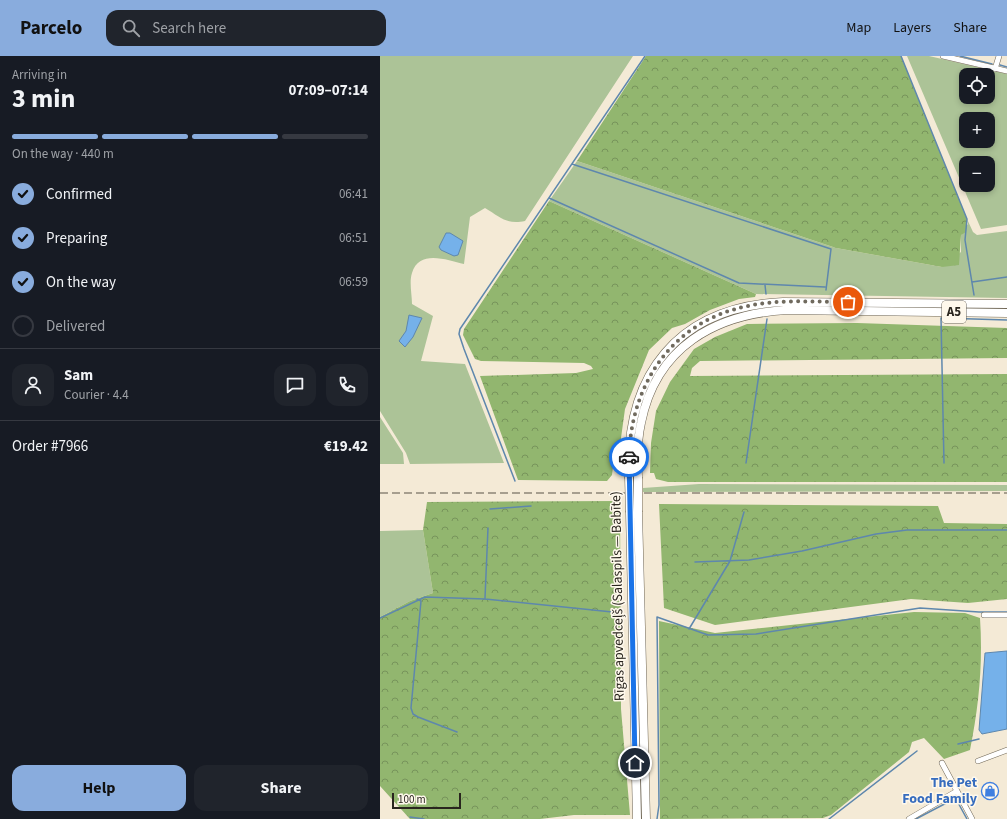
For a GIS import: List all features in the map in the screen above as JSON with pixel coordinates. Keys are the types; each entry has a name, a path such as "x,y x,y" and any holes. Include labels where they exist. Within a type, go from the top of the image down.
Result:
{"highway":[{"name":"Rīgas apvedceļš (Salaspils — Babīte)","path":"647,819 634,512 629,477 629,449 632,422 637,403 657,364 671,347 689,331 709,319 741,307 778,302 1007,304"},
{"name":"Rīgas apvedceļš (Salaspils — Babīte)","path":"636,819 634,512 638,477 641,423 648,398 668,365 687,344 700,334 722,322 756,313 787,310 1007,313"}],"street":[{"path":"943,56 991,68"},
{"path":"999,56 995,69 1007,71"},
{"path":"984,615 1007,615"},
{"path":"978,760 1007,750"},
{"path":"942,763 972,819"},
{"path":"909,819 957,791"}],"green space":[{"path":"380,56 633,56 525,221 508,221 485,208 470,217 464,264 442,259 427,259 421,261 412,273 412,304 433,316 421,361 465,364 504,463 410,464 406,453 380,411"},
{"path":"646,56 901,56 967,219 966,232 961,235 959,265 942,267 836,248 577,161"},
{"path":"907,56 929,56 981,68 959,68 959,104 995,104 995,71 1007,74 1007,225 981,229 965,192 995,192 995,156 959,156 959,178"},
{"path":"577,161 836,248 942,267 961,252 961,235 968,224 967,219 973,232 977,235 1007,231 1007,298 756,294 549,201"},
{"path":"549,201 756,294 755,297 739,299 710,310 685,324 672,328 649,350 625,409 621,438 622,468 613,467 612,475 607,481 518,480 480,376 576,373 593,369 591,366 584,363 481,361 475,359 463,335 464,329"},
{"path":"857,323 1007,328 1007,358 700,361 692,368 690,376 1007,374 1007,482 668,482 656,479 654,473 650,473 651,443 656,411 670,382 694,349 715,337 747,324"},
{"path":"380,417 403,453 404,464 380,464"},
{"path":"699,484 1007,485 1007,491 643,492 643,488"},
{"path":"620,501 621,709 630,815 574,815 540,819 410,819 380,786 380,617 410,601 433,593 423,530 427,502"},
{"path":"659,504 938,506 944,523 1007,524 1007,599 968,603 911,599 715,625 664,608"},
{"path":"423,530 433,593 410,601 380,617 380,531"},
{"path":"914,612 965,613 980,618 980,684 970,750 944,759 924,738 912,742 909,752 831,815 823,818 660,819 659,621 715,633"}],"water":[{"path":"446,233 450,233 463,241 458,255 454,256 441,250 439,247"},
{"path":"409,315 422,318 413,337 405,347 399,341 406,331"},
{"path":"1007,651 1007,729 982,734 979,730 985,653"}],"waterway":[{"path":"515,481 464,349 459,334 460,329 645,56"},
{"path":"901,56 967,219 965,240 974,295"},
{"path":"960,56 992,64"},
{"path":"1000,65 1007,67"},
{"path":"572,164 831,249 826,290"},
{"path":"549,198 739,283 825,287"},
{"path":"972,282 1007,277"},
{"path":"765,285 766,294"},
{"path":"944,463 941,318 1007,320"},
{"path":"746,463 767,319"},
{"path":"490,509 531,506"},
{"path":"689,629 730,561 744,512"},
{"path":"485,598 488,528"},
{"path":"695,562 749,560 802,551 876,534 907,530 1007,530"},
{"path":"380,618 425,597 485,599 622,613"},
{"path":"417,599 421,601 411,708 413,714 418,717 457,732"},
{"path":"657,819 659,805 657,617 708,635 756,634 920,608 979,612 1007,612"},
{"path":"958,744 979,739"},
{"path":"829,819 917,751"},
{"path":"916,819 954,799 956,799 967,819"},
{"path":"410,817 424,819"}],"railway":[{"path":"380,493 1007,493"}],"way so far":[{"path":"629,457 632,422 636,407 650,375 671,347 689,331 717,315 749,305 783,302 848,302"}],"place":[{"name":"The Pet Food Family","path":"990,791"}],"route":[{"path":"629,457 628,470 635,763"}]}
